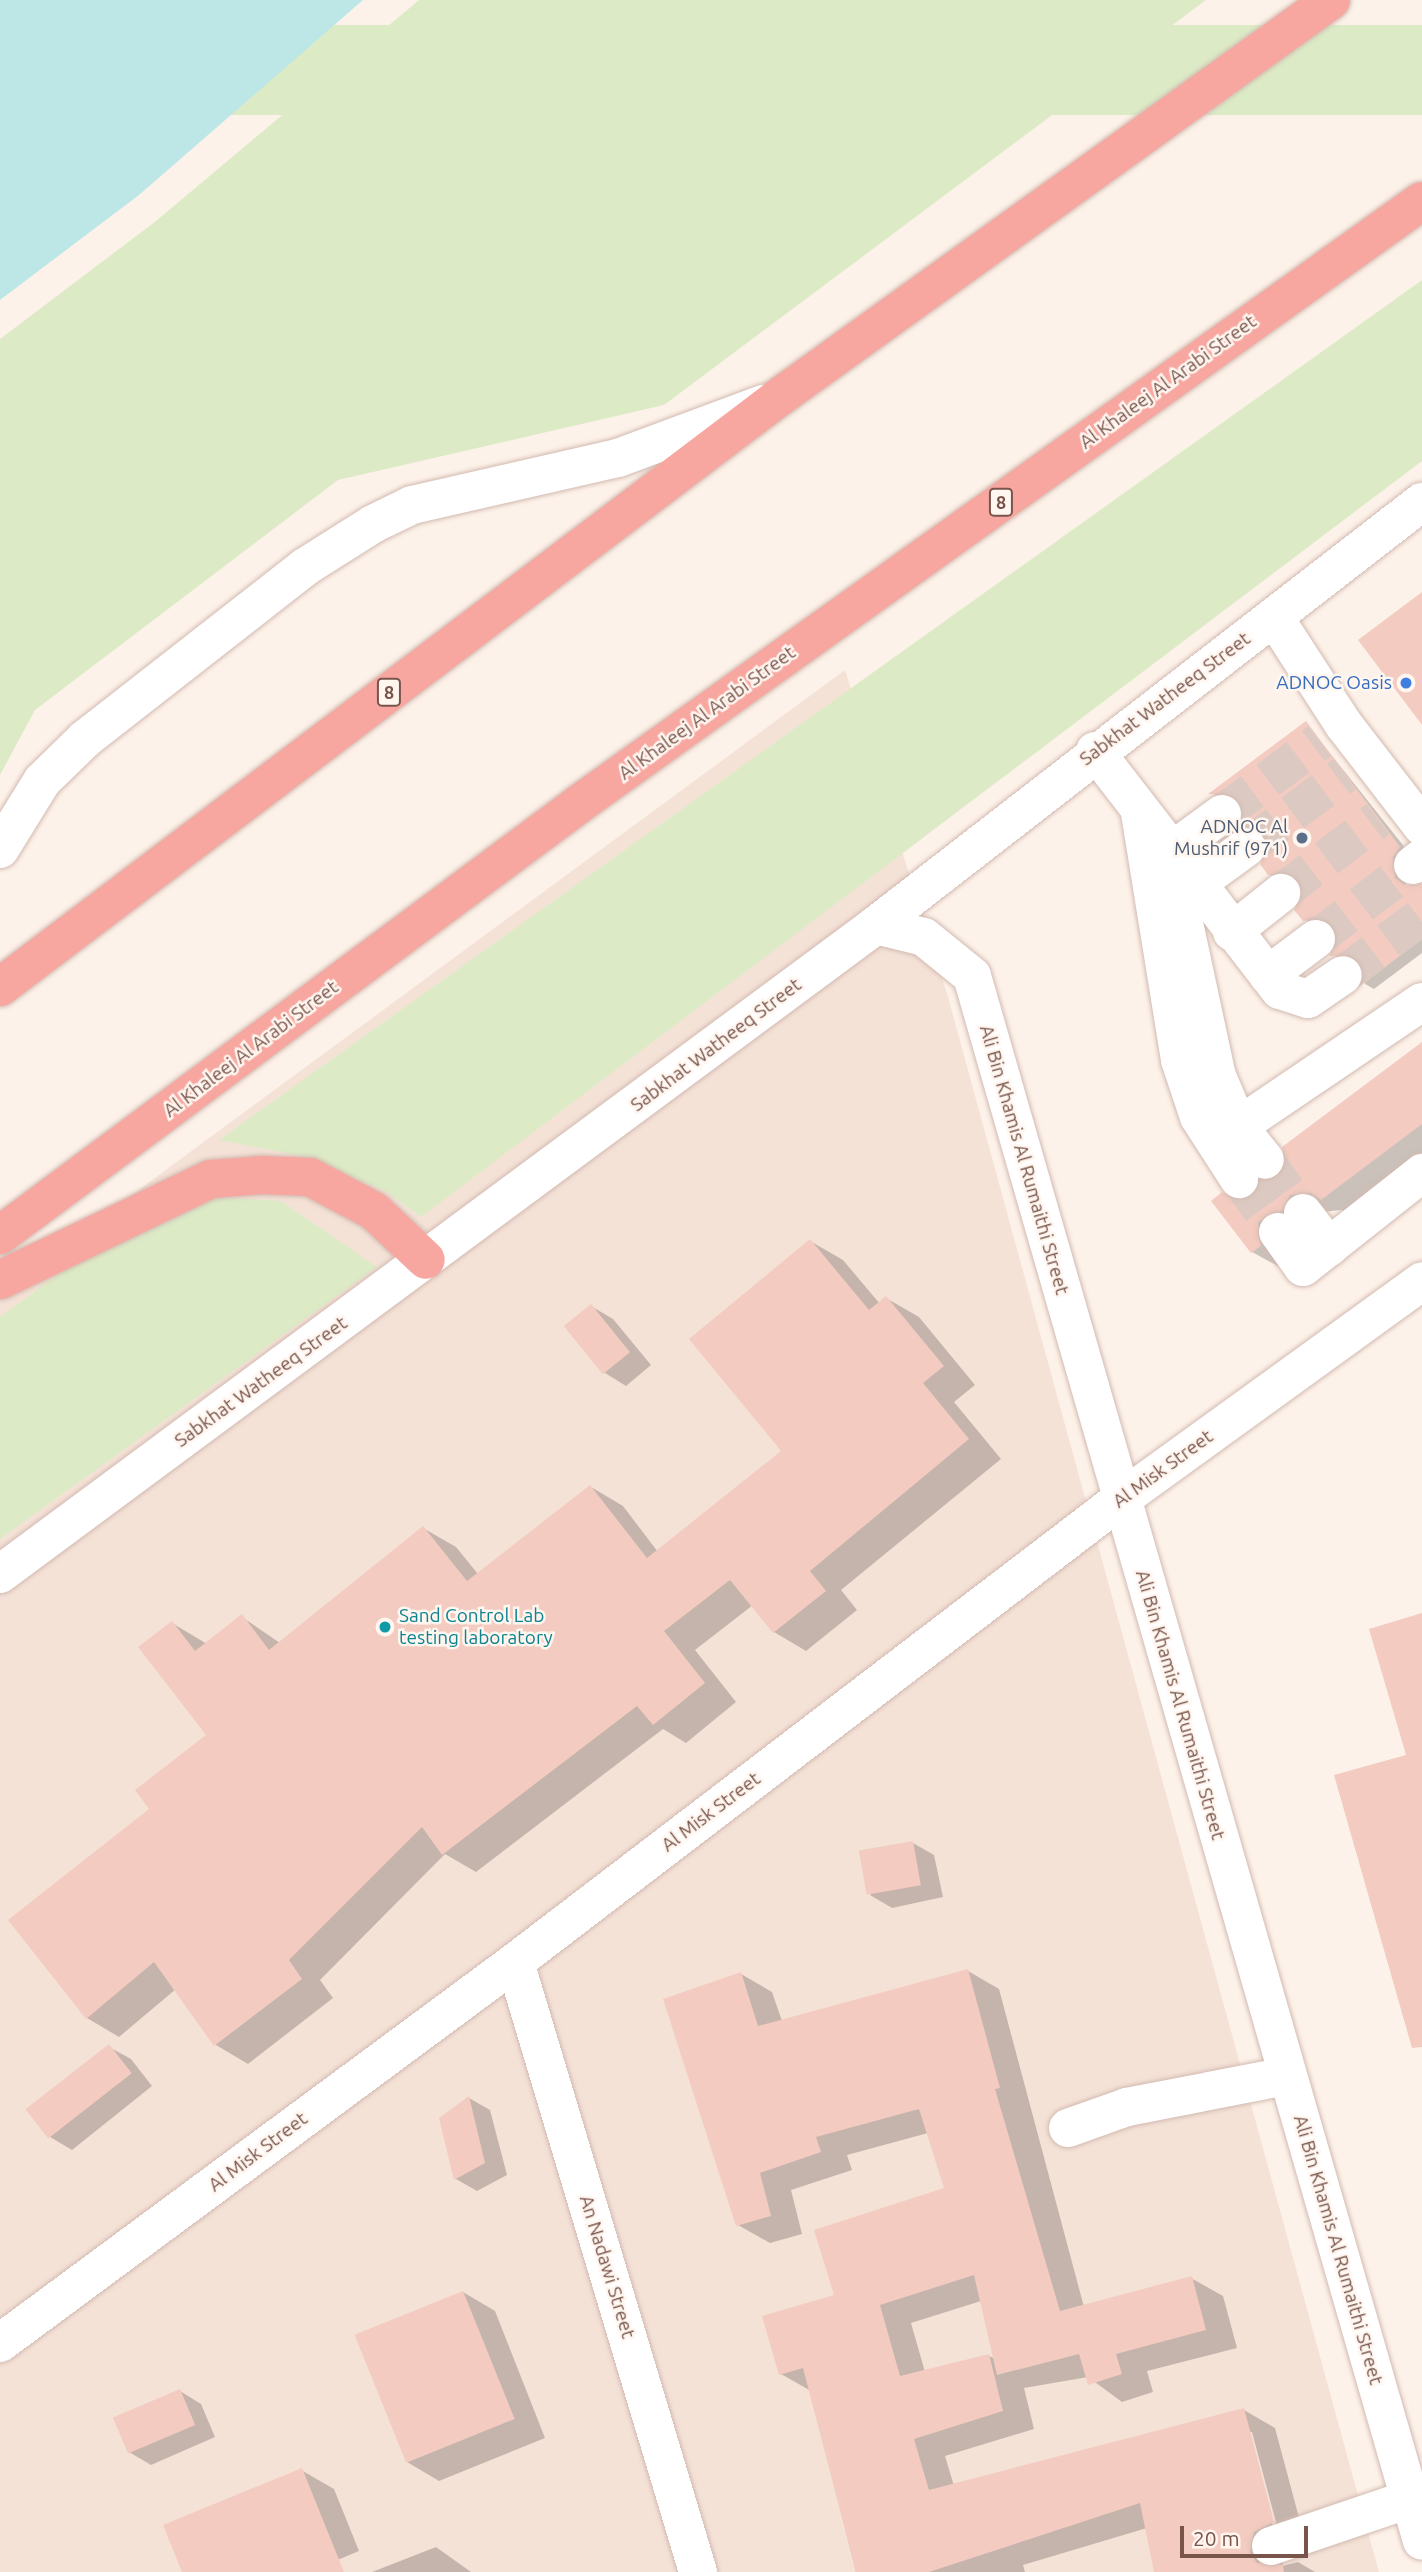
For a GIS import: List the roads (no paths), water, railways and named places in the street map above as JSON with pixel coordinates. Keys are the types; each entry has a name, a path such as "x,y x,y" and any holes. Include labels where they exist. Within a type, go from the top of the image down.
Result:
{"highway":[{"name":"8","path":"0,987 778,398 1332,0"},
{"name":"Al Khaleej Al Arabi Street","path":"0,1235 579,804 1422,201"},
{"path":"0,1280 211,1179 262,1175 310,1177 364,1205 426,1260"}],"street":[{"path":"0,849 42,781 85,739 305,567 373,524 412,505 618,458 778,398"},
{"name":"Sabkhat Watheeq Street","path":"0,1574 876,925 1095,751 1422,502"},
{"path":"1274,617 1332,733 1357,766 1401,815"},
{"path":"1095,751 1169,853 1268,975 1298,1000 1343,975"},
{"path":"1140,813 1180,1060 1226,1135 1252,1170"},
{"path":"1169,853 1222,814"},
{"path":"1195,885 1247,847"},
{"path":"1169,853 1217,1076 1226,1135"},
{"path":"1232,932 1282,893"},
{"name":"Ali Bin Khamis Al Rumaithi Street","path":"876,925 924,937 972,976 1120,1500 1422,2541"},
{"path":"1268,975 1316,939"},
{"path":"1226,1135 1422,1002"},
{"path":"1291,1223 1303,1267 1422,1173"},
{"name":"Al Misk Street","path":"0,2343 515,1962 1120,1500 1422,1281"},
{"name":"An Nadawi Street","path":"515,1962 698,2572"},
{"path":"1068,2128 1127,2106 1287,2076"},
{"path":"1271,2546 1410,2499"}],"water":[{"path":"0,0 363,0 139,195 0,300"}],"tunnel":[{"path":"1222,814 1320,741"},
{"path":"1247,847 1345,774"},
{"path":"1281,893 1378,819"},
{"path":"1316,939 1413,865"},
{"path":"1343,975 1422,916"},
{"path":"1265,1160 1303,1213"},
{"path":"1239,1179 1278,1232"}],"place":[{"name":"ADNOC Oasis","path":"1406,683"},
{"name":"ADNOC Al Mushrif (971)","path":"1302,838"},
{"name":"Sand Control Lab testing laboratory","path":"385,1627"}]}
